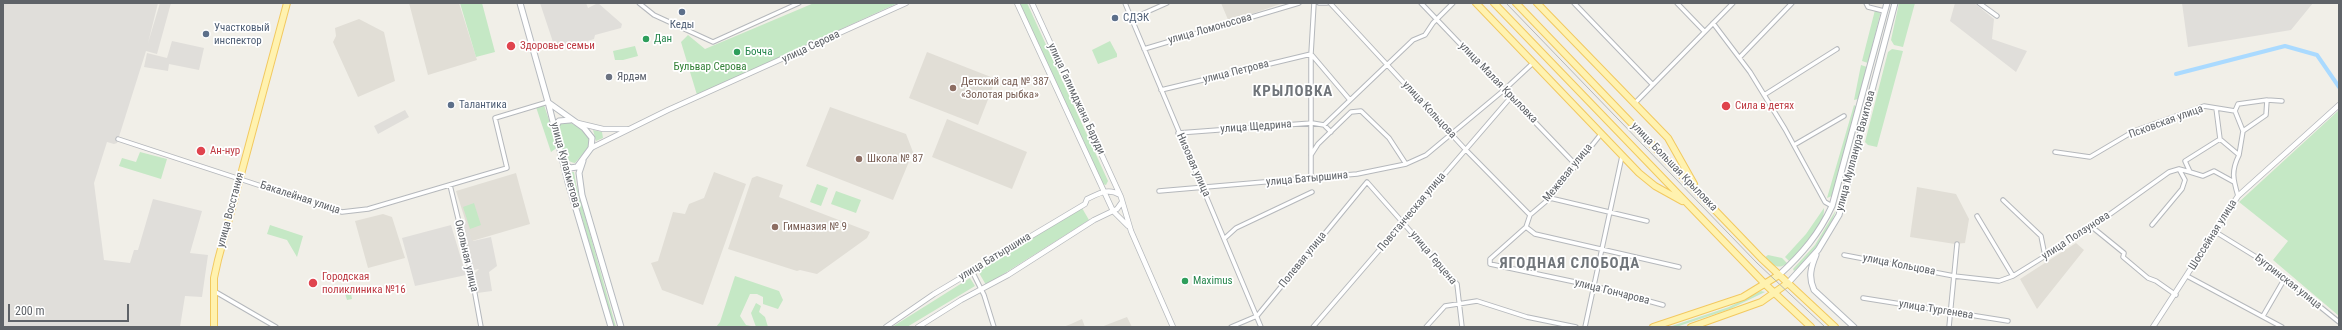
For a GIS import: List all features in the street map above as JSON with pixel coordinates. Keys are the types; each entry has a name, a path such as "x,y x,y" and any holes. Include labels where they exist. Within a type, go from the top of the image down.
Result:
{"main road":[{"name":"улица Восстания","path":"214,327 214,291 218,261 287,3"},
{"name":"улица Кулахметова","path":"520,3 611,327"},
{"path":"1476,3 1600,134 1649,182 1686,203"},
{"name":"улица Большая Крыловка","path":"1494,3 1766,285 1811,327"},
{"name":"улица Большая Крыловка","path":"1516,3 1779,275 1835,327"},
{"path":"1537,3 1668,138 1698,191"},
{"name":"улица Мулланура Вахитова","path":"1779,275 1812,242 1822,228 1832,206 1886,3"},
{"name":"улица Мулланура Вахитова","path":"1788,283 1818,250 1829,234 1841,208 1895,3"},
{"path":"548,102 576,122 588,132 592,138 591,148 583,161 573,169 564,163"},
{"path":"555,129 559,121 576,122"},
{"name":"улица Кулахметова","path":"583,161 579,172 582,195 621,327"},
{"path":"1818,250 1810,271 1811,283 1814,290 1854,327"},
{"path":"1653,327 1724,304 1766,285 1779,275"},
{"path":"1691,327 1699,326 1748,307 1775,293 1788,283"}],"street":[{"path":"639,3 654,16 714,42 799,3"},
{"name":"улица Серова","path":"591,148 627,129 906,3"},
{"name":"улица Галимджана Баруди","path":"1017,3 1113,211"},
{"name":"улица Галимджана Баруди","path":"1032,3 1121,198 1131,231"},
{"name":"Низовая улица","path":"1125,3 1178,133 1225,238 1261,327"},
{"path":"1131,19 1167,3"},
{"name":"улица Ломоносова","path":"1144,49 1299,3"},
{"path":"1311,179 1310,156 1314,3"},
{"path":"1319,3 1327,3"},
{"name":"улица Кольцова","path":"1330,3 1464,149 1530,215"},
{"name":"улица Малая Крыловка","path":"1421,3 1575,164"},
{"path":"1331,132 1324,125 1412,40 1425,35 1436,19 1453,3"},
{"path":"1574,3 1652,84"},
{"path":"1677,3 1704,31"},
{"path":"1634,104 1733,3"},
{"path":"1740,57 1792,3"},
{"path":"1866,3 1868,7 1884,11"},
{"path":"1979,3 1997,16"},
{"path":"1713,23 1740,57 1794,145 1825,202 1832,206"},
{"path":"1764,95 1837,49"},
{"path":"1312,54 1350,100"},
{"name":"улица Петрова","path":"1161,90 1312,54"},
{"path":"1310,156 1318,144 1351,112 1361,111 1389,138 1406,164 1426,155 1504,90 1533,63"},
{"name":"Повстанческая улица","path":"1313,327 1403,223 1464,149 1511,97"},
{"path":"2243,131 2266,115 2267,100"},
{"path":"2238,196 2234,182 2233,167 2239,155 2243,131 2234,111 2238,104 2267,100 2282,101"},
{"name":"Бакалейная улица","path":"118,139 316,204 348,212 388,204 507,168 495,118 548,102"},
{"name":"Шоссейная улица","path":"2153,327 2176,295 2214,231 2238,196 2339,105"},
{"name":"Псковская улица","path":"2055,152 2090,157 2134,131 2204,106 2234,111"},
{"path":"2216,108 2220,139 2239,155"},
{"path":"1794,145 1844,116"},
{"name":"улица Серова","path":"576,122 603,129 627,129"},
{"name":"улица Щедрина","path":"1178,133 1312,123 1324,125"},
{"name":"Межевая улица","path":"1530,215 1550,198 1575,164 1600,134"},
{"path":"2190,172 2185,161 2220,139"},
{"path":"1585,327 1622,156"},
{"name":"улица Батыршина","path":"1158,191 1357,174 1406,164"},
{"path":"2179,169 2203,176 2214,171 2234,182"},
{"path":"2152,225 2182,189 2185,180 2179,169"},
{"name":"улица Ползунова","path":"1954,276 1999,281 2013,276 2092,227 2169,172 2179,169"},
{"name":"улица Герцена","path":"1367,182 1457,284 1461,302 1460,313 1462,327"},
{"name":"Полевая улица","path":"1231,327 1257,316 1367,182"},
{"name":"Окольная улица","path":"450,186 471,272 481,327"},
{"path":"1105,192 1121,198 1120,207 1113,211 1124,220 1131,231 1173,327"},
{"name":"улица Батыршина","path":"886,327 972,271 1085,204 1087,199 1105,192"},
{"path":"1225,238 1236,228 1312,192"},
{"path":"1550,198 1610,214 1647,221"},
{"path":"2003,200 2041,236 2046,256"},
{"name":"улица Батыршина","path":"918,327 1094,220 1113,211"},
{"path":"1530,215 1526,227 1534,234 1679,267"},
{"path":"1977,216 2013,276"},
{"name":"улица Гончарова","path":"1526,227 1507,245 1495,253 1490,259 1490,264 1594,286 1663,305"},
{"path":"2092,227 2124,253 2123,257 2148,278 2156,281 2176,295"},
{"name":"Бугринская улица","path":"2214,231 2266,263 2339,322"},
{"path":"1949,327 1957,244"},
{"name":"улица Кольцова","path":"1844,255 1954,276"},
{"path":"972,271 982,289 994,327"},
{"path":"2187,276 2282,327"},
{"path":"2263,316 2285,278"},
{"path":"214,291 276,327"},
{"name":"улица Тургенева","path":"1863,298 2008,321"},
{"path":"1426,327 1445,306 1461,302 1477,301 1527,317 1576,327"}],"shaded area":[{"path":"3,3 158,3 148,43 160,3 171,3 157,54 146,51 117,143 114,144 107,142 94,183 104,260 130,263 134,250 138,250 153,199 202,211 190,253 208,255 202,297 185,296 180,327 3,327"},
{"path":"409,3 459,3 477,60 428,75"},
{"path":"540,3 586,3 588,8 598,3 622,24 621,28 595,35 594,39 556,51"},
{"path":"1221,3 1283,3 1229,22"},
{"path":"1955,3 1974,3 1994,19 1992,39 2027,51 2016,72 1950,21"},
{"path":"2182,3 2313,3 2291,30 2188,47"},
{"path":"359,19 384,32 395,81 358,97 333,42 336,36 335,28"},
{"path":"172,41 204,48 199,70 169,64 168,71 144,67 147,53 167,58"},
{"name":"Детский сад № 387 «Золотая рыбка»","path":"927,52 996,79 978,125 909,98"},
{"name":"Школа № 87","path":"830,107 906,134 913,152 893,200 806,166"},
{"path":"405,110 409,117 378,134 374,126"},
{"path":"947,119 1027,152 1012,189 932,157"},
{"path":"714,172 746,184 703,305 662,290 651,263 658,261 673,212 685,214 689,204 704,198"},
{"path":"516,173 530,224 472,241 456,191"},
{"name":"Гимназия № 9","path":"757,176 783,185 779,197 870,232 867,238 817,274 800,270 797,271 728,249 752,178"},
{"path":"1917,187 1956,194 1969,219 1965,243 1955,244 1910,237"},
{"path":"383,214 392,217 405,258 368,268 355,221"},
{"path":"466,222 473,241 491,237 497,266 489,272 492,291 477,293 473,275 479,269 469,271 457,224"},
{"path":"451,225 466,275 415,286 402,238"},
{"path":"2076,243 2084,250 2037,309 2020,279"},
{"path":"1127,317 1132,327 1101,327"},
{"path":"1082,319 1085,327 1063,327 1071,324"}],"green space":[{"path":"460,3 482,3 495,52 476,57"},
{"name":"Бульвар Серова","path":"814,3 898,3 697,95 681,42 688,35 705,49"},
{"path":"1019,3 1027,3 1108,181 1106,185 1102,184"},
{"path":"1899,3 1915,3 1903,47 1894,45 1891,40"},
{"path":"1875,10 1880,13 1880,15 1868,63 1862,61"},
{"path":"1110,41 1117,54 1117,57 1098,64 1092,50"},
{"path":"635,46 638,56 623,60 615,60 613,51"},
{"path":"1892,49 1903,51 1877,147 1868,145 1865,142 1888,52"},
{"path":"1861,65 1867,67 1858,99 1854,100"},
{"path":"544,105 558,147 551,152 536,107"},
{"path":"1854,105 1857,107 1832,196 1827,198"},
{"path":"2339,110 2339,316 2273,260 2288,241 2239,202"},
{"path":"566,121 581,128 590,139 588,148 575,163 567,159 561,144 558,128 559,124"},
{"path":"593,130 602,132 603,138 596,141"},
{"path":"140,152 167,159 161,179 119,166 122,158 136,162"},
{"path":"569,172 574,172 576,184 616,327 613,327"},
{"path":"817,184 828,188 821,206 810,202"},
{"path":"836,191 861,200 856,213 831,204"},
{"path":"474,203 481,225 470,229 463,207"},
{"path":"1082,208 1089,220 986,285 978,271"},
{"path":"1824,208 1821,223 1817,230 1806,244 1789,261 1785,257 1806,234"},
{"path":"1836,210 1825,235 1807,259 1794,271 1793,269 1815,245"},
{"path":"270,225 303,236 297,257 287,240 267,234"},
{"path":"1768,255 1782,258 1787,263 1778,267 1775,266 1764,258"},
{"path":"735,276 779,291 783,300 778,309 763,304 763,297 757,294 750,294 740,316 746,325 756,327 716,327 720,322"},
{"path":"970,278 975,286 907,327 892,327"},
{"path":"350,288 352,299 347,300 344,290"},
{"path":"1761,291 1765,292 1730,309 1676,327 1669,327 1729,307"},
{"path":"756,303 761,306 759,312 765,317 768,327 756,327 751,313"}],"waterway":[{"path":"2176,74 2285,46 2317,55 2339,87"}],"tram line":[{"path":"1506,3 1757,263 1825,327"}],"place":[{"name":"Кеды","path":"682,12"},
{"name":"СДЭК","path":"1115,18"},
{"name":"Участковый инспектор","path":"206,34"},
{"name":"Дан","path":"646,39"},
{"name":"Здоровье семьи","path":"511,46"},
{"name":"Бочча","path":"737,52"},
{"name":"Ярдәм","path":"609,77"},
{"name":"Детский сад № 387 «Золотая рыбка»","path":"953,88"},
{"name":"Талантика","path":"451,105"},
{"name":"Сила в детях","path":"1726,106"},
{"name":"Ан-нур","path":"201,151"},
{"name":"Школа № 87","path":"859,159"},
{"name":"Гимназия № 9","path":"775,227"},
{"name":"Maximus","path":"1185,281"},
{"name":"Городская поликлиника №16","path":"313,283"}],"district":[{"name":"КРЫЛОВКА","path":"1293,92"},
{"name":"ЯГОДНАЯ СЛОБОДА","path":"1570,264"}]}
